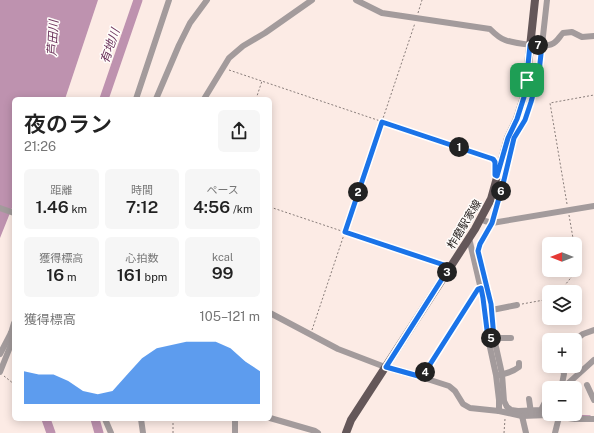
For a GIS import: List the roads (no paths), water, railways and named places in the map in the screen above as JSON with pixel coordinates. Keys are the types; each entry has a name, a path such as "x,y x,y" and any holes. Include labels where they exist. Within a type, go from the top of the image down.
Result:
{"main road":[{"name":"柞磨駅家線","path":"346,433 351,420 449,268 483,220 491,199 508,138 525,94 534,0"}],"street":[{"path":"137,97 169,0"},
{"path":"157,97 190,23 207,0"},
{"path":"205,97 229,58 243,46 265,33 312,0"},
{"path":"356,0 382,13 490,29 497,36 505,40 530,45 549,45 556,42 563,33 572,32 582,37 594,36"},
{"path":"542,412 531,413 511,410 507,407 504,401 491,338 478,251 480,244 492,223 514,138 525,120 535,89 539,72 547,0"},
{"path":"159,92 160,97"},
{"path":"483,220 492,223 594,206"},
{"path":"0,208 12,212"},
{"path":"469,238 488,310"},
{"path":"488,310 517,305"},
{"path":"272,314 338,349 386,367 449,386 455,391 463,404 470,408 522,416 542,410"},
{"path":"0,354 12,330"},
{"path":"582,335 594,330"},
{"path":"491,338 511,338"},
{"path":"0,373 12,342"},
{"path":"569,381 594,360"},
{"path":"499,375 519,368 518,363"},
{"path":"499,375 499,400 502,412"},
{"path":"587,385 594,400"},
{"path":"528,399 531,413"},
{"path":"522,416 526,433"},
{"path":"272,419 318,433"},
{"path":"582,419 594,419"},
{"path":"106,421 111,433"},
{"path":"141,421 143,433"},
{"path":"235,421 235,433"},
{"path":"555,433 558,421"}],"water":[{"name":"芦田川","path":"0,0 98,0 66,97 12,97 12,208 0,238"}],"waterway":[{"name":"有地川","path":"105,97 138,0"},
{"path":"582,416 590,416"},
{"path":"47,421 51,433"},
{"name":"有地川","path":"96,421 99,433"}]}
